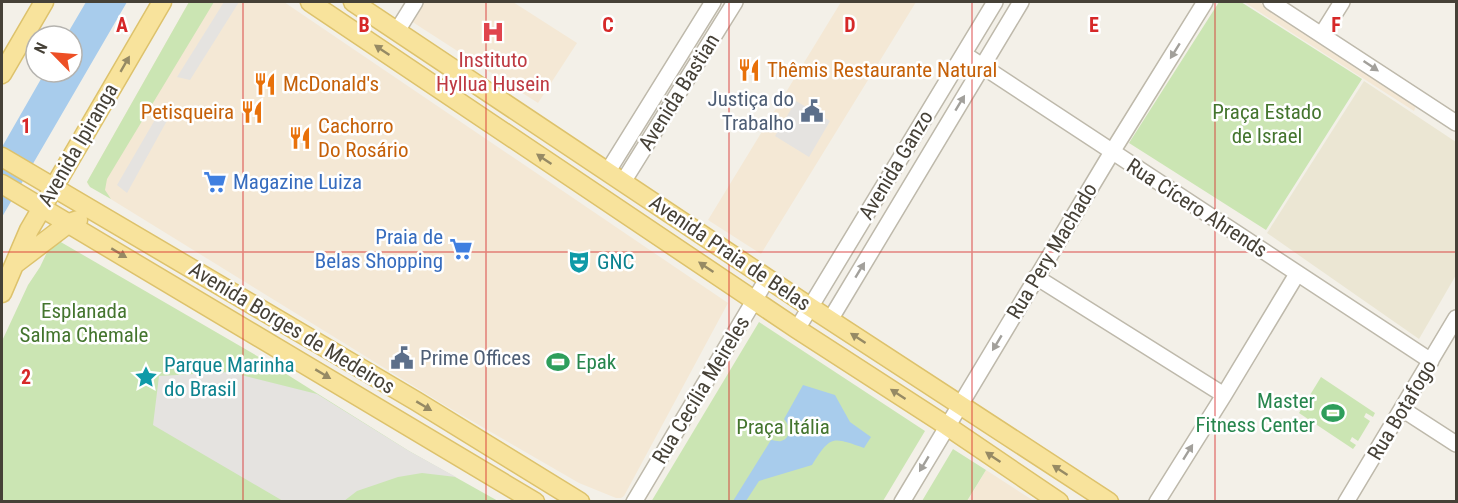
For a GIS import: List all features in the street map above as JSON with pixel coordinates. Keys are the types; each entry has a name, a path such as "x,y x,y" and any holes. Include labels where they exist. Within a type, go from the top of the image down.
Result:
{"main road":[{"path":"2,74 44,2"},
{"name":"Avenida Ipiranga","path":"2,293 29,230 162,2"},
{"name":"Avenida Praia de Belas","path":"310,2 797,329 1059,501"},
{"name":"Avenida Praia de Belas","path":"353,2 767,279 1109,501"},
{"name":"Avenida Borges de Medeiros","path":"2,157 416,401 580,501"},
{"name":"Avenida Borges de Medeiros","path":"2,184 536,501"},
{"path":"14,265 69,223 95,212"}],"street":[{"path":"397,31 415,2"},
{"name":"Avenida Bastian","path":"608,171 713,2"},
{"name":"Avenida Bastian","path":"623,182 735,2"},
{"name":"Avenida Ganzo","path":"797,329 996,2"},
{"name":"Avenida Ganzo","path":"830,320 1021,2"},
{"name":"Rua Pery Machado","path":"902,501 1205,2"},
{"path":"1271,2 1456,123"},
{"path":"1322,34 1342,2"},
{"path":"685,48 700,57"},
{"name":"Rua Cícero Ahrends","path":"964,54 1431,361"},
{"path":"891,174 910,186"},
{"path":"1157,501 1297,273"},
{"path":"1036,278 1224,395"},
{"name":"Rua Cecília Meireles","path":"634,501 767,279"},
{"name":"Rua Botafogo","path":"1346,501 1456,318"},
{"path":"1402,409 1456,444"}],"shaded area":[{"name":"Praia de Belas Shopping","path":"189,2 284,2 728,303 624,496 616,498 579,483 446,406 88,185 87,182"},
{"path":"224,2 239,2 190,80 177,77"},
{"path":"424,2 513,2 577,43 538,103 411,21"},
{"name":"Justiça do Trabalho","path":"841,2 916,2 761,254 708,220"},
{"path":"1244,2 1259,2 1416,106 1414,111"},
{"path":"1364,81 1456,142 1456,275 1419,339 1267,233"},
{"path":"796,101 830,121 809,157 775,136"},
{"path":"160,111 169,117 127,193 117,185"},
{"path":"229,372 317,394 456,477 422,473 398,477 357,491 344,501 283,501 153,425 159,376"},
{"path":"986,470 1034,501 967,502"}],"green space":[{"path":"189,2 214,2 107,179 105,190 111,199 90,187 87,182"},
{"name":"Praça Estado de Israel","path":"1219,2 1241,2 1362,79 1266,230 1129,143"},
{"name":"Parque Marinha do Brasil","path":"59,241 264,360 409,451 498,501 2,502 2,341 28,285 49,248"},
{"name":"Praça Itália","path":"759,322 925,431 883,501 651,502"},
{"name":"Master Fitness Center","path":"1321,377 1375,413 1373,417 1366,413 1364,417 1370,421 1358,441 1352,437 1350,441 1356,445 1353,449 1299,413"},
{"path":"953,449 986,470 967,501 922,501"}],"water":[{"path":"86,2 127,2 84,76 84,24 73,24"},
{"path":"38,84 79,84 2,217 2,147"},
{"path":"803,385 835,395 850,422 871,437 864,448 833,441 824,448 812,465 759,481 746,501 733,501 771,440 780,441 787,437 789,428 784,419"}],"place":[{"name":"Instituto Hyllua Husein","path":"493,32"},
{"name":"Thêmis Restaurante Natural","path":"749,70"},
{"name":"McDonald's","path":"265,84"},
{"name":"Justiça do Trabalho","path":"812,111"},
{"name":"Petisqueira","path":"252,112"},
{"name":"Cachorro Do Rosário","path":"300,138"},
{"name":"Magazine Luiza","path":"215,182"},
{"name":"Praia de Belas Shopping","path":"461,249"},
{"name":"GNC","path":"579,262"},
{"name":"Prime Offices","path":"402,358"},
{"name":"Epak","path":"558,362"},
{"name":"Parque Marinha do Brasil","path":"146,377"},
{"name":"Master Fitness Center","path":"1333,413"}],"park label":[{"name":"Esplanada Salma Chemale","path":"84,323"}]}
